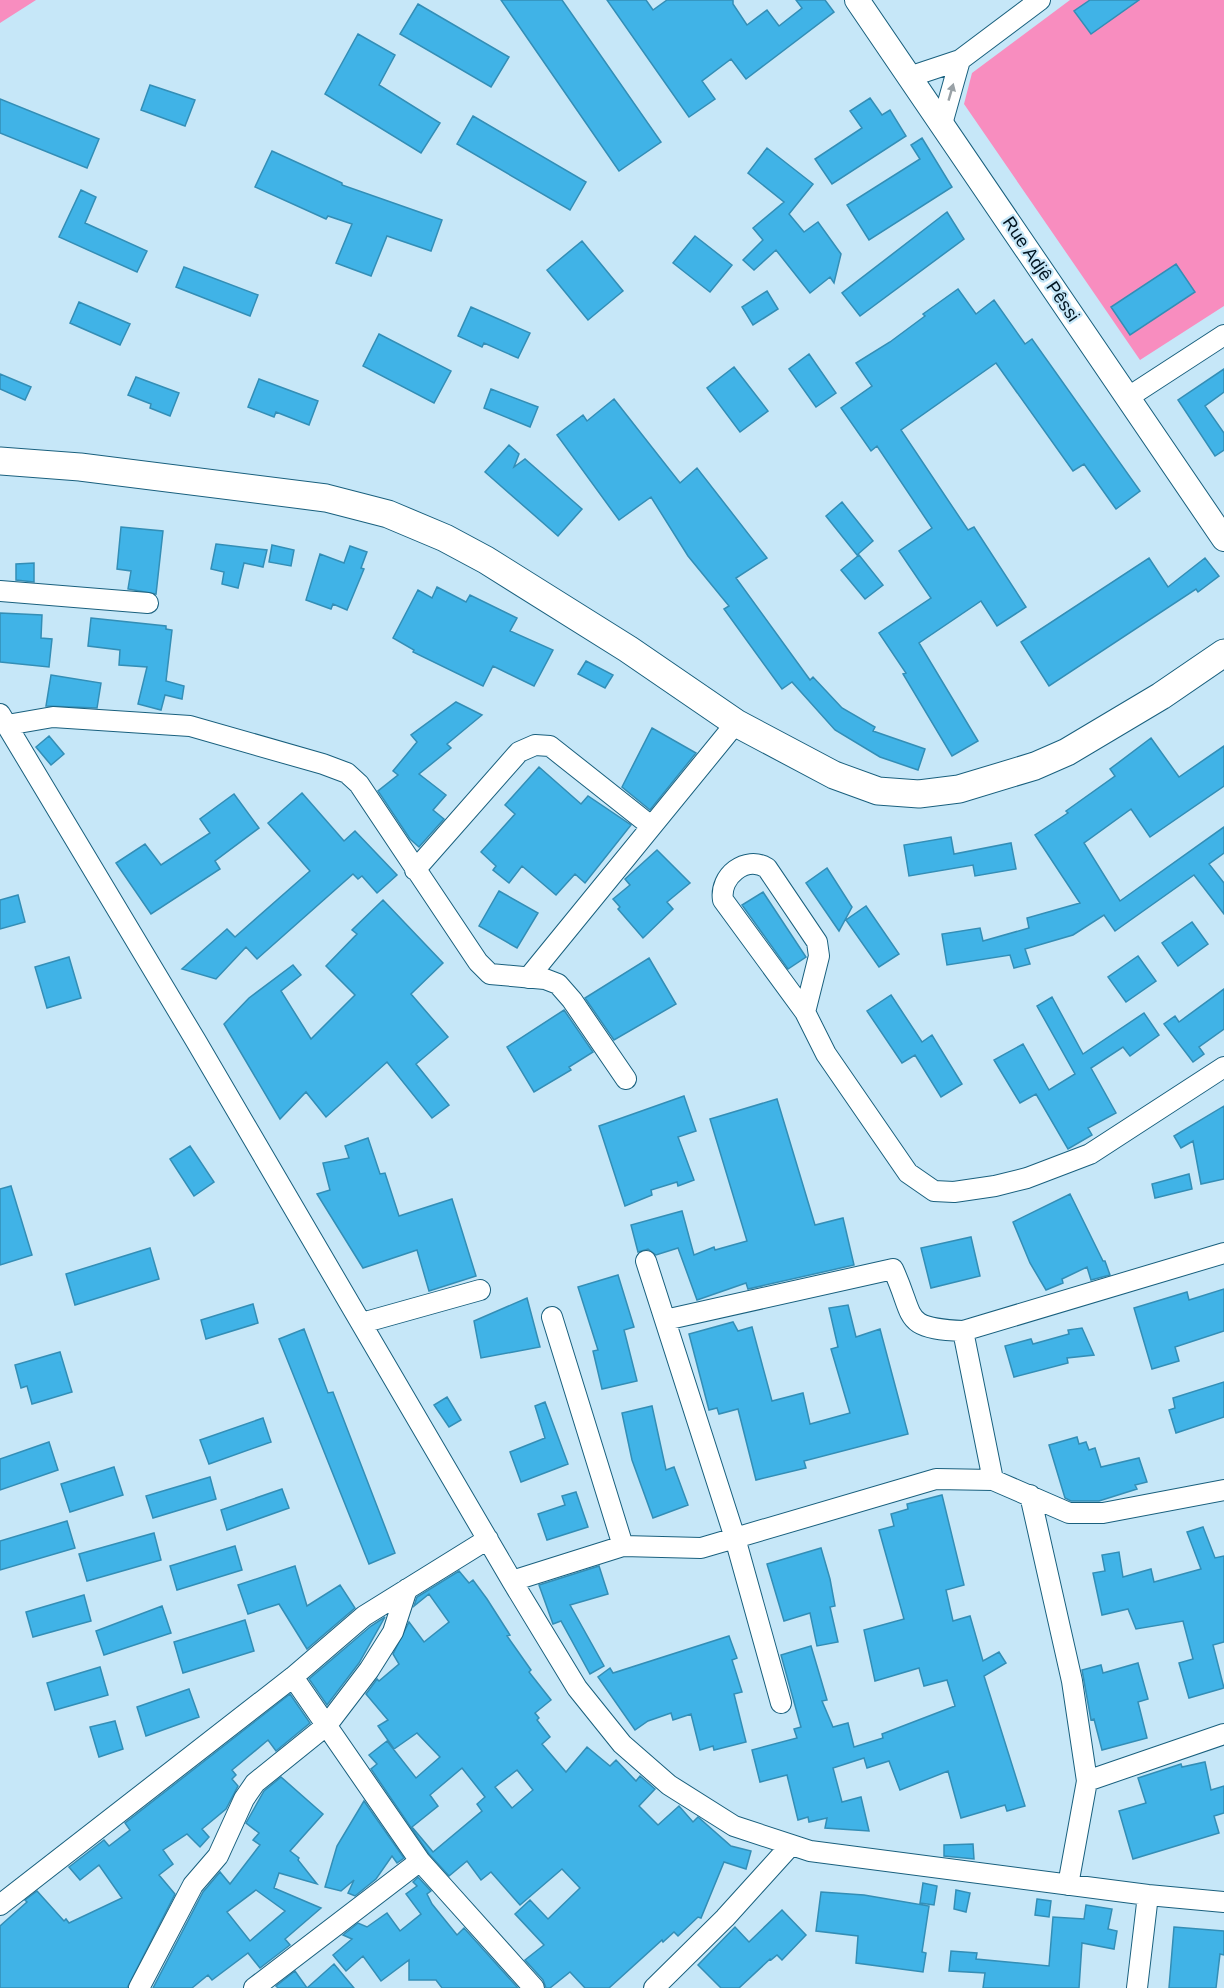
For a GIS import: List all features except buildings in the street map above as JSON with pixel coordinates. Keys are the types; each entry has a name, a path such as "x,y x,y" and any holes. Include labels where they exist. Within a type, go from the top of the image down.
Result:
{"main road":[{"path":"0,461 80,466 314,497 387,514 445,538 486,560 628,649 736,723 834,775 878,791 919,794 958,789 997,779 1067,752 1161,696 1224,653"}],"street":[{"name":"Rue Adjê Pêssi","path":"857,0 1224,539"},
{"path":"909,77 960,60 1040,0"},
{"path":"942,124 960,60"},
{"path":"1127,398 1224,334"},
{"path":"0,591 148,603"},
{"path":"626,1079 572,1000 558,984 490,974 477,962 353,777 323,764 190,726 52,717 4,720 362,1323 512,1581 577,1688 622,1744 669,1785 734,1826 810,1851 1148,1896 1224,1902"},
{"path":"528,978 736,723"},
{"path":"415,870 519,752 535,745 550,746 651,826"},
{"path":"805,1012 819,956 817,942 767,868 758,862 749,863 726,878 721,890 723,900 805,1012 826,1054 908,1173 934,1191 954,1192 995,1186 1027,1178 1090,1154 1224,1067"},
{"path":"665,1320 893,1269 910,1318 922,1327 963,1331 1224,1253"},
{"path":"646,1261 735,1538 781,1703"},
{"path":"362,1323 480,1290"},
{"path":"552,1317 623,1546"},
{"path":"963,1331 993,1480"},
{"path":"512,1581 623,1546 701,1548 936,1479 993,1480 1069,1513 1103,1513 1224,1490"},
{"path":"1030,1495 1071,1680 1087,1781 1068,1885"},
{"path":"0,1905 293,1677 364,1616 488,1539"},
{"path":"139,1988 193,1885 218,1856 244,1799 255,1783 327,1725 369,1670 393,1632 407,1589"},
{"path":"293,1677 420,1861 534,1988"},
{"path":"1087,1781 1224,1734"},
{"path":"654,1988 725,1918 792,1845"},
{"path":"254,1988 420,1861"},
{"path":"1137,1988 1148,1896"}],"shaded area":[{"path":"0,0 36,0 0,23"},
{"path":"1070,0 1224,0 1224,306 1140,360 964,104 972,73"}]}
